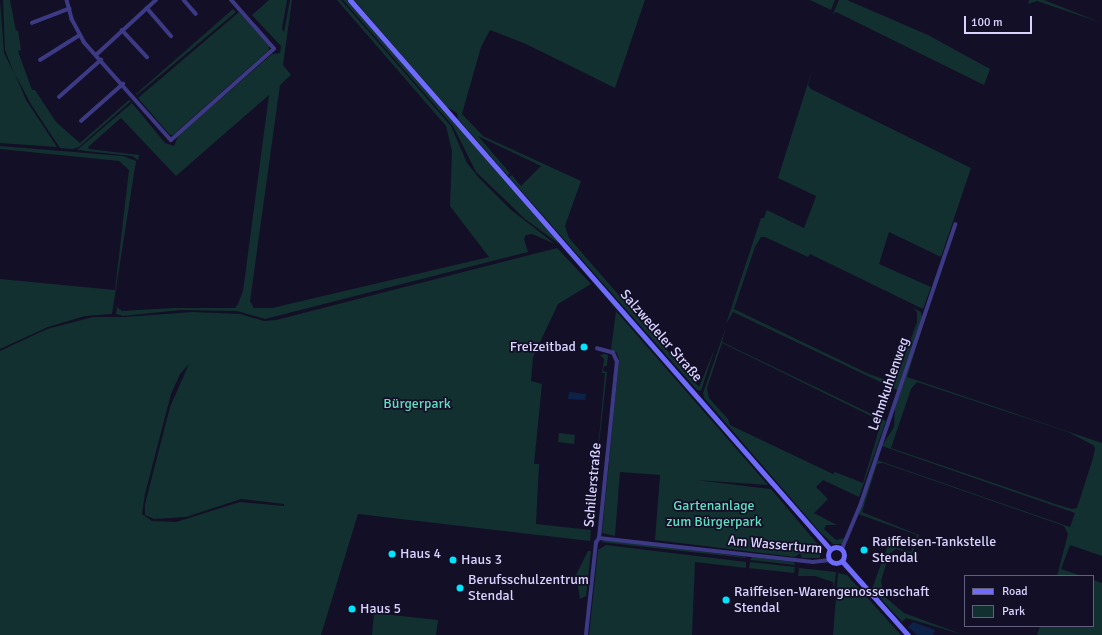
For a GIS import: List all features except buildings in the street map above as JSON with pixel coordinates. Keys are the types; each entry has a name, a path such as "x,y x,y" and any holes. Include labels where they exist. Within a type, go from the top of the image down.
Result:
{"main road":[{"name":"Salzwedeler Straße","path":"350,0 830,549"},
{"path":"836,547 842,549 844,554 842,561 836,564 829,560 828,554 830,549 836,547"},
{"path":"842,561 908,635"}],"street":[{"path":"67,0 69,9 80,35 171,140 274,49 231,0"},
{"path":"96,55 156,0"},
{"path":"184,0 196,14"},
{"path":"147,8 171,36"},
{"path":"32,23 69,9"},
{"path":"122,30 147,57"},
{"path":"40,60 80,35"},
{"path":"59,97 101,60"},
{"path":"81,121 123,84"},
{"name":"Lehmkuhlenweg","path":"842,549 860,506 955,225"},
{"name":"Schillerstraße","path":"586,635 596,543 599,538 616,362 613,353 598,349"},
{"name":"Am Wasserturm","path":"599,538 813,562 829,560"}],"green space":[{"path":"0,0 4,53 14,73 5,50 3,0 10,0 16,31 18,30 21,50 18,51 32,90 35,90 56,122 80,143 129,100 131,101 79,147 73,149 60,148 32,106 15,74 26,100 57,147 0,143"},
{"path":"269,0 287,0 282,29 284,32 290,0 292,0 283,65 291,75 280,85 250,301 254,308 272,308 489,257 450,206 452,151 446,126 337,0 341,0 451,126 467,163 479,178 510,209 555,244 532,234 526,235 524,239 528,252 265,319 237,311 181,310 123,316 116,314 117,307 122,311 173,308 235,308 238,304 243,291 269,95 176,176 121,118 88,147 89,149 139,155 138,160 132,156 77,150 132,103 165,143 174,146 178,136 272,54 280,53 281,46 252,15"},
{"path":"343,0 348,0 560,241 558,243 525,219 476,172 453,126"},
{"path":"354,0 645,0 615,88 526,44 490,30 481,47 462,114 483,136 581,181 565,226 569,238 699,387 715,348 701,391 697,390 509,177 512,175 521,186 541,166 478,136 510,173 508,176 458,119 457,113 447,107"},
{"path":"810,0 835,0 831,10"},
{"path":"839,0 847,0 928,35 990,69 984,85 836,12 833,14"},
{"path":"1029,0 1044,0 1102,23 1037,1 1028,4"},
{"path":"233,9 236,12 137,95 136,94"},
{"path":"239,12 269,46 269,50 173,135 170,135 138,98"},
{"path":"813,67 808,85 811,89 971,168 941,257 889,232 879,264 931,287 923,309 810,254 808,257 765,237 761,237 755,247 734,309 869,374 889,381 899,371 917,322 917,312 913,308 921,312 922,317 897,390 733,312 726,324 761,218 764,218 767,210 804,228 814,202 816,196 778,178"},
{"path":"0,146 123,156 136,161 112,314 85,316 48,327 0,349 0,279 115,290 129,170 119,161 0,149"},
{"path":"562,247 565,247 772,485 771,486"},
{"name":"Bürgerpark","path":"557,248 591,284 558,304 533,357 531,381 542,384 534,464 539,464 536,524 591,530 590,541 358,514 321,635 0,635 0,351 47,329 93,317 124,317 193,312 240,314 264,321 276,320","holes":["189,364 170,407 145,504 145,515 154,519 186,517 241,499 284,504 284,506 240,502 176,522 152,521 142,514 145,494 171,394 180,374"]},
{"path":"928,309 907,377 1102,443 1102,556 1070,545 1061,569 1079,575 1057,575 1068,534 1064,526 883,463 877,464 862,512 919,535 912,554 896,549 889,554 881,581 884,596 904,613 964,635 906,618 902,622 872,589 888,545 911,552 917,535 858,514 877,460 1070,527 1075,513 882,446 894,427 895,408","holes":["917,382 1068,432 1093,445 1095,448 1093,458 1077,508 1072,509 891,448 911,389"]},
{"name":"Gartenanlage zum Bürgerpark","path":"616,311 768,485 696,480 771,489 821,548 820,558 802,558 800,553 795,557 655,540 660,475 620,472 615,536 602,533 619,360 617,353 611,349"},
{"path":"726,327 722,342 886,421 859,497 823,480 816,487 828,499 814,513 837,525 826,525 824,529 836,540 845,538 843,544 833,544 820,532 704,398 703,393","holes":["722,343 877,419 880,426 863,483 835,472 833,474 730,425 728,419 709,398 707,388"]},
{"path":"600,355 608,355 607,366 604,366 603,371 607,372 596,471 605,373 602,373 604,359"},
{"path":"559,433 575,435 574,444 558,442"},
{"path":"607,540 746,557 746,558 600,542"},
{"path":"606,545 746,562 746,568 695,562 692,635 589,635 598,550"},
{"path":"588,551 591,551 586,596 580,599 576,575"},
{"path":"752,557 794,562 795,565 750,560"},
{"path":"750,562 795,567 794,573 749,568"},
{"path":"799,568 836,572 834,590 833,582 815,576 798,576"},
{"path":"838,573 847,575 901,635 833,635"},
{"path":"1094,580 1102,583 1102,635 1037,635 1040,627 1094,627"},
{"path":"374,613 438,620 436,635 372,635"}],"water":[{"path":"569,392 586,394 585,400 568,399"},
{"path":"913,622 935,630 933,635 917,635 908,627"}],"place":[{"name":"Freizeitbad","path":"584,347"},
{"name":"Raiffeisen-Tankstelle Stendal","path":"864,550"},
{"name":"Haus 4","path":"392,554"},
{"name":"Haus 3","path":"453,560"},
{"name":"Berufsschulzentrum Stendal","path":"460,588"},
{"name":"Raiffeisen-Warengenossenschaft Stendal","path":"726,600"},
{"name":"Haus 5","path":"352,609"}]}
